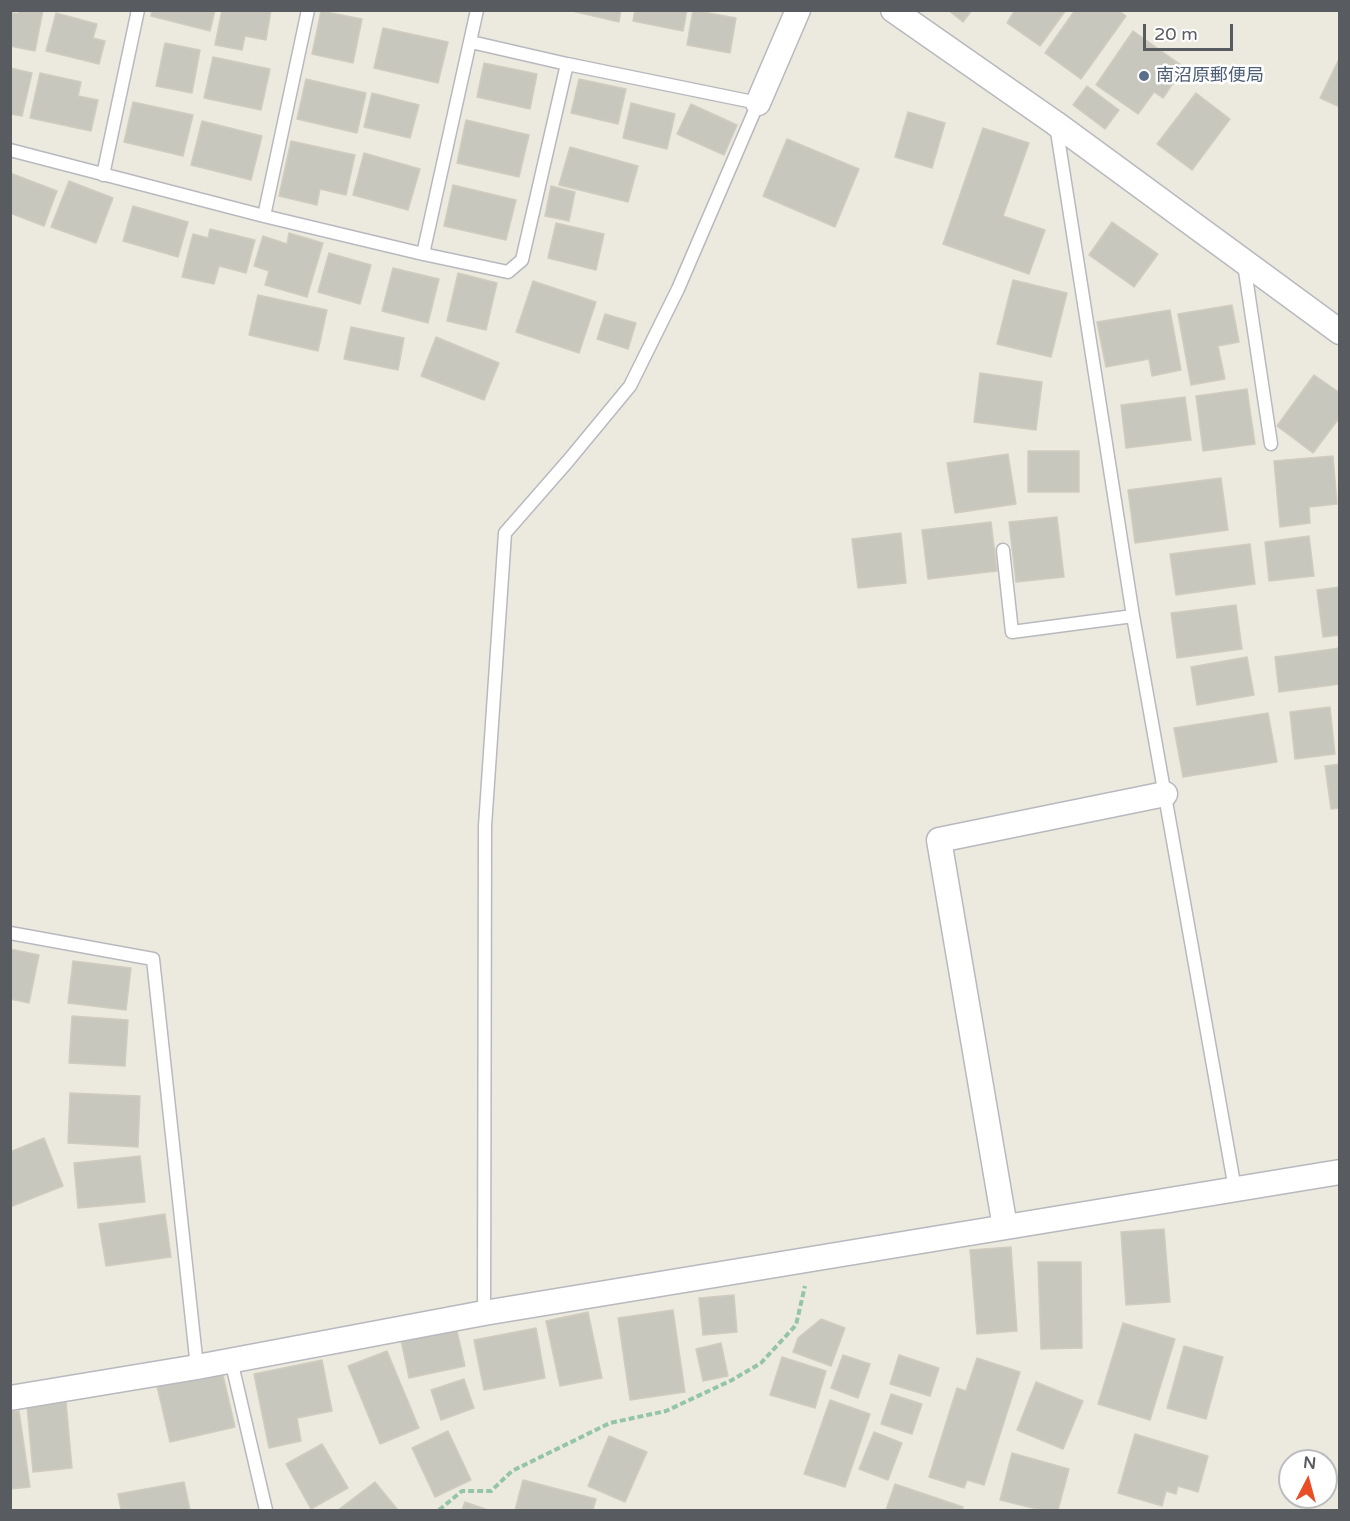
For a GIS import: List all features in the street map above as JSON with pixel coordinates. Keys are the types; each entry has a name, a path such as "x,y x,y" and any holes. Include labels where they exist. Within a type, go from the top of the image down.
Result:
{"street":[{"path":"758,103 798,10"},
{"path":"893,10 1055,123 1340,332"},
{"path":"1005,1227 939,840 1165,794"},
{"path":"10,1398 197,1367 484,1313 1340,1172"}],"lane":[{"path":"103,175 138,10"},
{"path":"264,216 308,10"},
{"path":"423,254 477,10"},
{"path":"471,42 758,103 678,289 630,386 505,533 485,826 484,1313"},
{"path":"10,150 264,216 508,272 522,260 567,64"},
{"path":"1055,123 1133,616 1235,1189"},
{"path":"1244,262 1271,444"},
{"path":"1003,550 1012,632 1133,616"},
{"path":"10,933 153,959 197,1367"},
{"path":"231,1360 266,1510"}],"path":[{"path":"439,1510 462,1491 492,1491 512,1471 610,1423 666,1411 732,1380 761,1363 796,1325 811,1259"}],"building":[{"path":"19,10 43,10 35,51 10,46 10,12 18,14"},
{"path":"152,10 215,10 210,31 151,16"},
{"path":"222,10 271,10 266,40 245,36 242,50 215,45"},
{"path":"568,10 621,10 619,22"},
{"path":"635,10 687,10 683,31 633,21"},
{"path":"693,10 736,18 730,53 687,45"},
{"path":"948,10 972,10 963,22"},
{"path":"1015,10 1066,10 1040,46 1007,23"},
{"path":"1075,10 1118,10 1126,16 1081,79 1045,53"},
{"path":"321,11 362,19 353,63 312,54"},
{"path":"56,13 97,24 93,38 105,41 99,64 46,51"},
{"path":"383,28 448,42 438,83 374,68"},
{"path":"1133,31 1184,67 1163,98 1154,92 1138,114 1096,85"},
{"path":"165,43 200,50 192,93 156,86"},
{"path":"213,57 270,69 261,110 204,98"},
{"path":"1340,57 1340,107 1320,98"},
{"path":"484,63 537,74 530,109 477,97"},
{"path":"10,68 32,73 22,116 10,114"},
{"path":"40,73 81,82 78,96 98,100 91,131 30,118"},
{"path":"306,79 366,93 357,133 297,119"},
{"path":"579,79 626,89 618,124 571,113"},
{"path":"1087,86 1119,110 1105,129 1073,105"},
{"path":"372,93 419,105 410,138 364,127"},
{"path":"1196,93 1230,119 1192,170 1157,144"},
{"path":"133,102 193,115 183,156 124,142"},
{"path":"631,103 675,114 667,149 623,138"},
{"path":"691,104 737,125 724,155 677,134"},
{"path":"908,112 945,123 932,168 895,157"},
{"path":"466,120 529,135 519,177 457,163"},
{"path":"202,121 262,136 251,180 191,165"},
{"path":"983,128 1029,143 1003,216 1045,230 1029,274 943,244"},
{"path":"787,139 859,169 835,227 763,196"},
{"path":"291,141 355,155 346,195 320,189 317,205 279,196"},
{"path":"570,147 638,166 628,202 559,185"},
{"path":"364,153 420,169 408,210 353,195"},
{"path":"10,173 57,191 44,226 10,213"},
{"path":"69,181 113,198 96,243 51,227"},
{"path":"453,185 516,200 506,240 444,226"},
{"path":"551,186 575,192 569,221 545,216"},
{"path":"133,206 188,222 178,257 123,241"},
{"path":"1112,222 1158,254 1134,287 1089,255"},
{"path":"556,223 604,234 596,270 548,258"},
{"path":"210,229 255,240 246,273 219,266 214,284 182,277 193,234 208,238"},
{"path":"289,233 323,243 307,297 265,285 269,271 254,266 263,236 287,244"},
{"path":"329,253 371,265 360,304 318,292"},
{"path":"393,268 439,279 428,323 382,311"},
{"path":"458,273 497,283 486,330 447,321"},
{"path":"1013,280 1067,293 1051,357 997,344"},
{"path":"533,281 596,302 579,353 516,332"},
{"path":"258,295 327,310 318,351 249,335"},
{"path":"1232,305 1239,342 1218,346 1225,379 1191,385 1178,314"},
{"path":"1170,310 1181,370 1152,376 1149,359 1106,367 1097,322"},
{"path":"605,314 636,323 628,349 597,339"},
{"path":"351,327 404,338 398,370 344,359"},
{"path":"436,337 499,363 484,400 421,376"},
{"path":"980,373 1042,382 1036,430 974,422"},
{"path":"1314,375 1340,393 1340,417 1313,453 1277,426"},
{"path":"1247,389 1255,444 1203,451 1196,396"},
{"path":"1185,397 1191,440 1126,448 1121,405"},
{"path":"1028,451 1079,451 1079,492 1028,492"},
{"path":"1008,454 1016,504 955,513 947,463"},
{"path":"1333,456 1337,504 1309,507 1310,523 1280,527 1274,461"},
{"path":"1221,478 1228,530 1135,543 1128,490"},
{"path":"1057,517 1064,577 1016,582 1009,522"},
{"path":"991,522 997,571 928,579 922,530"},
{"path":"901,533 906,583 858,588 852,539"},
{"path":"1309,536 1314,576 1269,581 1265,542"},
{"path":"1250,544 1255,584 1176,595 1170,554"},
{"path":"1340,587 1340,635 1323,637 1317,590"},
{"path":"1236,605 1242,649 1177,658 1171,613"},
{"path":"1340,648 1340,684 1279,692 1275,657"},
{"path":"1247,657 1254,695 1197,705 1191,667"},
{"path":"1330,707 1335,754 1295,759 1290,712"},
{"path":"1268,713 1277,762 1183,777 1174,728"},
{"path":"1340,764 1340,808 1331,809 1325,766"},
{"path":"10,949 39,955 29,1003 10,999"},
{"path":"73,961 131,968 126,1010 68,1003"},
{"path":"72,1016 128,1020 125,1066 69,1063"},
{"path":"70,1093 140,1096 138,1147 68,1143"},
{"path":"44,1138 63,1186 10,1207 10,1152"},
{"path":"140,1156 145,1202 78,1208 74,1163"},
{"path":"165,1214 171,1257 106,1266 99,1224"},
{"path":"1164,1229 1170,1302 1126,1305 1121,1232"},
{"path":"1011,1247 1017,1331 977,1334 970,1250"},
{"path":"1038,1262 1081,1262 1082,1348 1041,1349"},
{"path":"734,1295 737,1332 703,1335 699,1298"},
{"path":"673,1310 685,1392 630,1400 618,1318"},
{"path":"588,1312 602,1378 560,1386 546,1321"},
{"path":"821,1319 845,1328 831,1366 793,1352 798,1338"},
{"path":"1123,1323 1175,1339 1150,1420 1098,1404"},
{"path":"456,1327 465,1366 409,1378 401,1340"},
{"path":"536,1328 545,1378 484,1390 474,1340"},
{"path":"721,1343 728,1376 703,1381 696,1349"},
{"path":"1184,1346 1223,1357 1206,1419 1167,1408"},
{"path":"387,1351 419,1428 380,1444 348,1366"},
{"path":"843,1355 870,1364 858,1398 831,1388"},
{"path":"899,1355 939,1368 930,1396 890,1384"},
{"path":"782,1357 826,1371 815,1408 770,1395"},
{"path":"977,1358 1020,1372 984,1485 967,1480 964,1488 929,1477 957,1388 966,1391"},
{"path":"322,1360 332,1411 297,1418 301,1441 269,1448 254,1374"},
{"path":"222,1371 235,1427 170,1442 157,1386"},
{"path":"464,1379 474,1408 441,1420 431,1390"},
{"path":"1036,1382 1083,1401 1063,1449 1017,1430"},
{"path":"891,1394 922,1404 912,1434 881,1424"},
{"path":"830,1400 870,1414 845,1487 804,1474"},
{"path":"66,1402 72,1468 33,1472 27,1406"},
{"path":"19,1411 30,1487 10,1489 10,1412"},
{"path":"448,1431 471,1480 435,1497 412,1448"},
{"path":"874,1432 902,1443 888,1480 859,1469"},
{"path":"1135,1434 1208,1456 1198,1492 1178,1486 1176,1494 1166,1491 1162,1506 1118,1493"},
{"path":"609,1436 647,1452 625,1502 588,1486"},
{"path":"322,1444 348,1488 311,1509 286,1464"},
{"path":"1012,1453 1069,1469 1058,1510 1041,1510 1000,1500"},
{"path":"523,1480 596,1499 593,1510 515,1510"},
{"path":"184,1482 190,1510 121,1510 118,1494"},
{"path":"375,1482 398,1510 338,1510"},
{"path":"895,1484 963,1507 962,1510 886,1510"},
{"path":"465,1502 488,1510 462,1510"}],"place":[{"name":"南沼原郵便局","path":"1144,76"}]}
